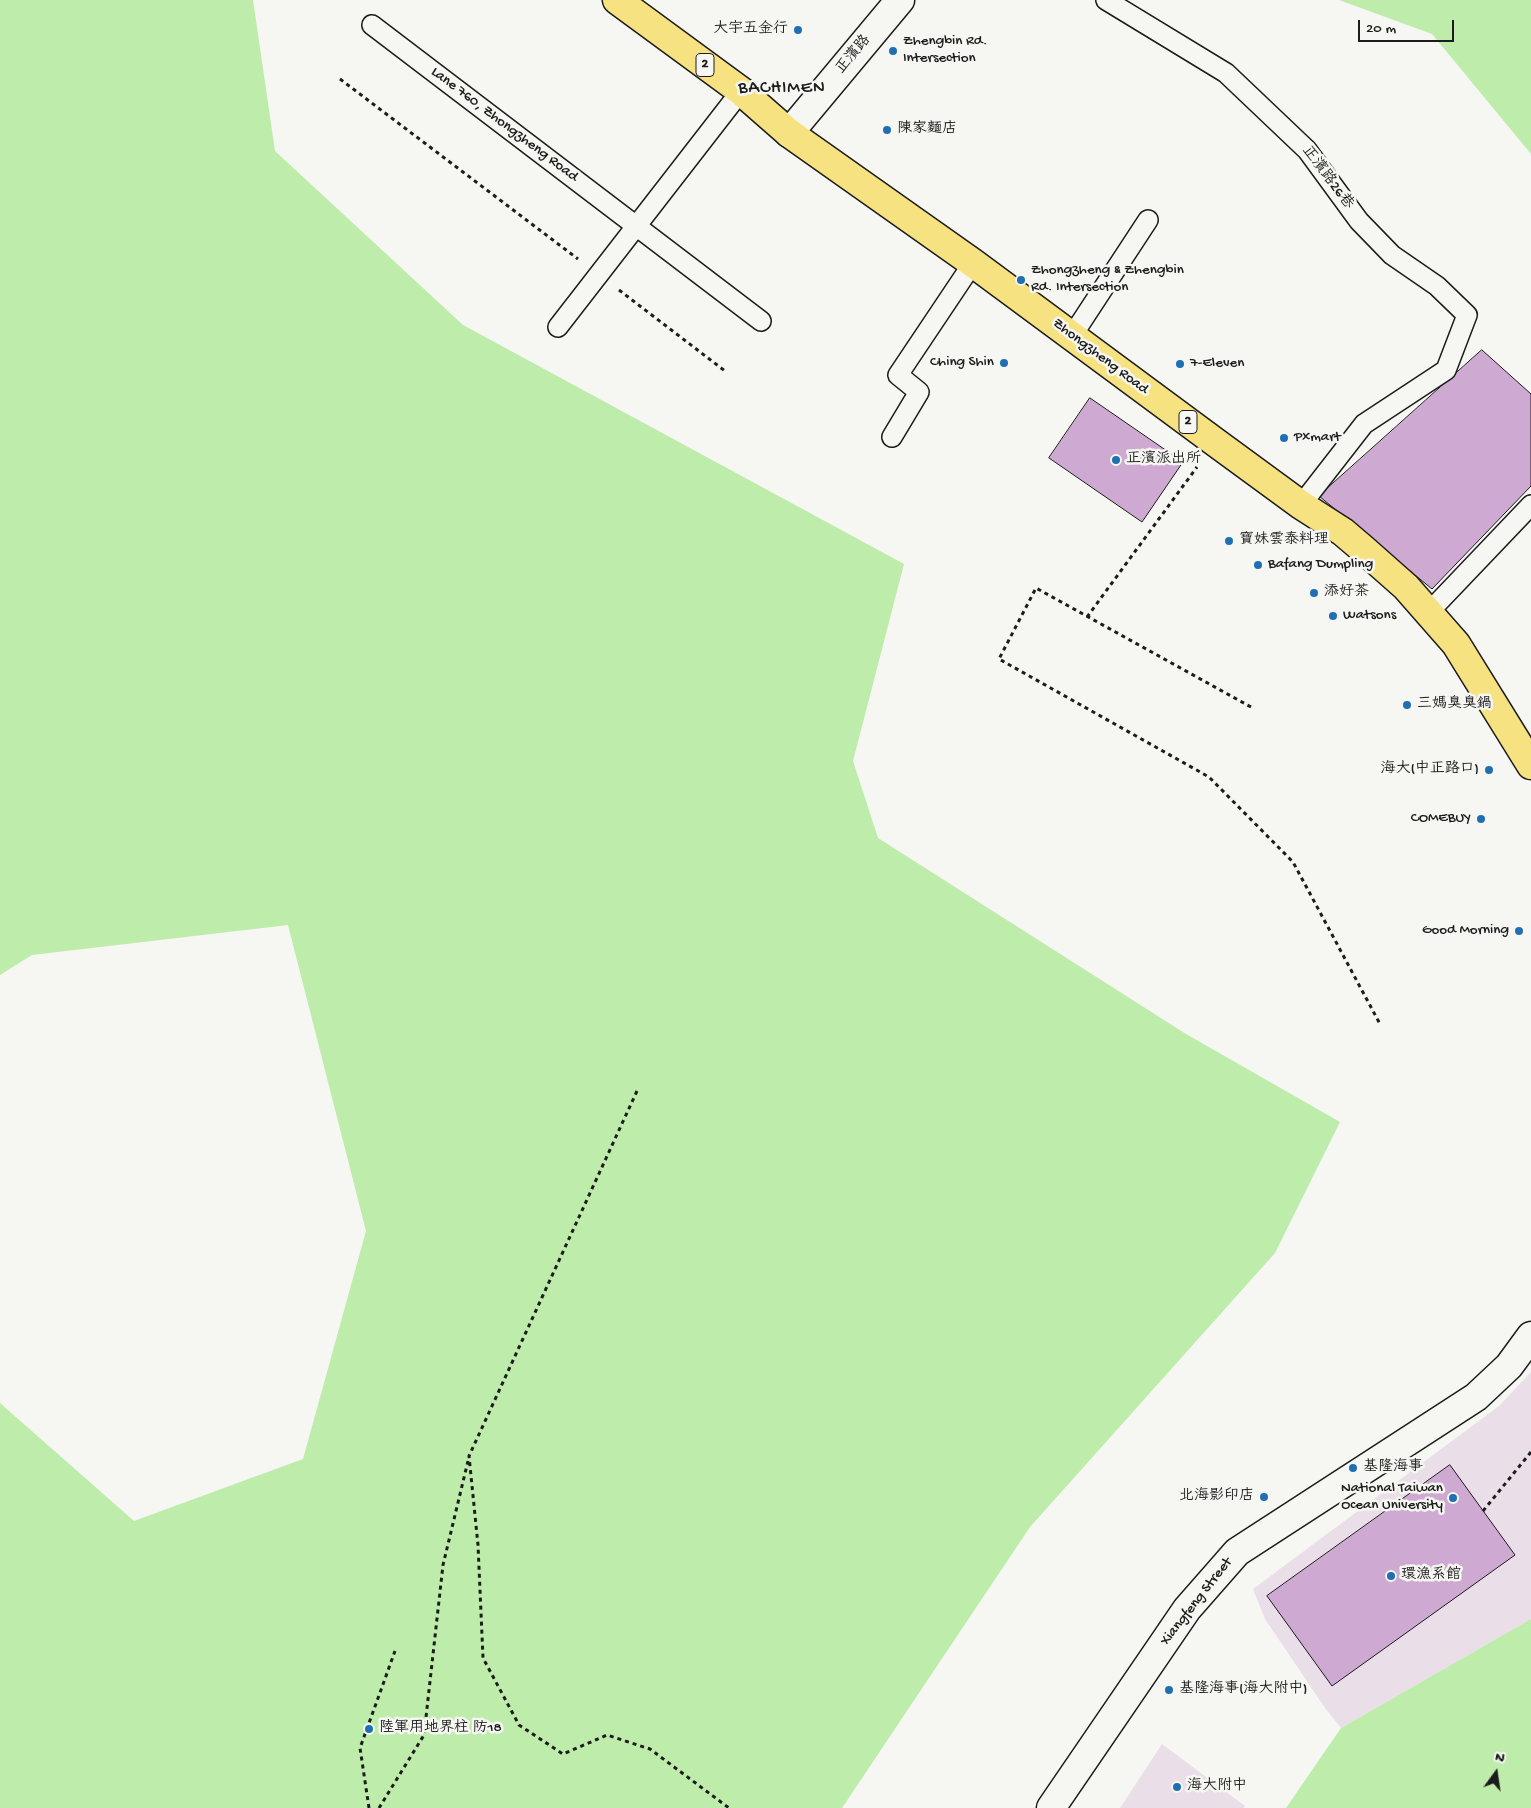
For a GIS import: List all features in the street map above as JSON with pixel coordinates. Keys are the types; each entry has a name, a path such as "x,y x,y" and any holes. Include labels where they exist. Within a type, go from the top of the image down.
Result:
{"main road":[{"name":"Zhongzheng Road","path":"617,0 740,91 789,133 973,263 1301,505 1363,548 1392,574 1429,612 1456,644 1531,765"}],"street":[{"name":"正濱路","path":"789,133 900,0"},
{"name":"Xiangfeng Street","path":"1051,1808 1187,1609 1237,1552 1476,1397 1509,1366 1531,1336"}],"lane":[{"name":"正濱路26巷","path":"1106,0 1226,73 1308,150 1359,221 1392,255 1437,286 1467,315 1446,370 1364,424 1301,505"},
{"name":"Lane 760, Zhongzheng Road","path":"372,25 761,320"},
{"path":"558,327 740,91"},
{"path":"1072,336 1148,220"},
{"path":"892,437 919,392 898,375 973,263"},
{"path":"1429,612 1531,505"}],"path":[{"path":"340,79 724,371"},
{"path":"1087,617 1215,442"},
{"path":"1251,707 1036,588 999,659 1209,777 1293,862 1380,1024"},
{"path":"379,1808 424,1735 443,1566 469,1456 637,1091"},
{"path":"1483,1511 1531,1452"},
{"path":"469,1456 478,1545 482,1658 519,1725 564,1754 607,1735 650,1749 729,1808"},
{"path":"369,1808 360,1748 395,1651"}],"shaded area":[{"name":"National Taiwan Ocean University","path":"1531,1372 1531,1619 1341,1728 1325,1708 1265,1619 1253,1589 1499,1406"},
{"name":"海大附中","path":"1162,1744 1245,1806 1244,1808 1120,1808"}],"green space":[{"path":"0,0 253,0 275,151 463,325 904,564 853,761 878,838 1186,1034 1340,1122 1275,1253 1030,1527 842,1808 0,1808 0,1403 134,1521 303,1459 366,1231 288,925 32,955 0,975"},
{"path":"1339,0 1531,0 1531,154 1432,34"},
{"path":"1531,1619 1531,1808 1286,1808 1341,1728"}],"building":[{"path":"1482,350 1531,394 1531,486 1432,589 1319,496"},
{"name":"正濱派出所","path":"1090,398 1183,462 1142,522 1049,458"},
{"name":"環漁系館","path":"1450,1465 1515,1555 1332,1686 1267,1596"}],"place":[{"name":"大宇五金行","path":"798,30"},
{"name":"Zhengbin Rd. Intersection","path":"893,51"},
{"name":"陳家麵店","path":"887,130"},
{"name":"Zhongzheng & Zhengbin Rd. Intersection","path":"1021,280"},
{"name":"Ching Shin","path":"1004,363"},
{"name":"7-Eleven","path":"1180,364"},
{"name":"Pxmart","path":"1284,438"},
{"name":"正濱派出所","path":"1116,460"},
{"name":"寶妹雲泰料理","path":"1229,541"},
{"name":"Bafang Dumpling","path":"1258,565"},
{"name":"添好茶","path":"1314,593"},
{"name":"Watsons","path":"1333,616"},
{"name":"三媽臭臭鍋","path":"1407,705"},
{"name":"海大(中正路口)","path":"1489,770"},
{"name":"COMEBUY","path":"1481,819"},
{"name":"Good Morning","path":"1519,931"},
{"name":"基隆海事","path":"1353,1468"},
{"name":"北海影印店","path":"1264,1497"},
{"name":"National Taiwan Ocean University","path":"1453,1498"},
{"name":"環漁系館","path":"1391,1576"},
{"name":"基隆海事(海大附中)","path":"1169,1690"},
{"name":"陸軍用地界柱 防18","path":"369,1729"},
{"name":"海大附中","path":"1177,1787"}],"district":[{"name":"BACHIMEN","path":"782,89"}]}
